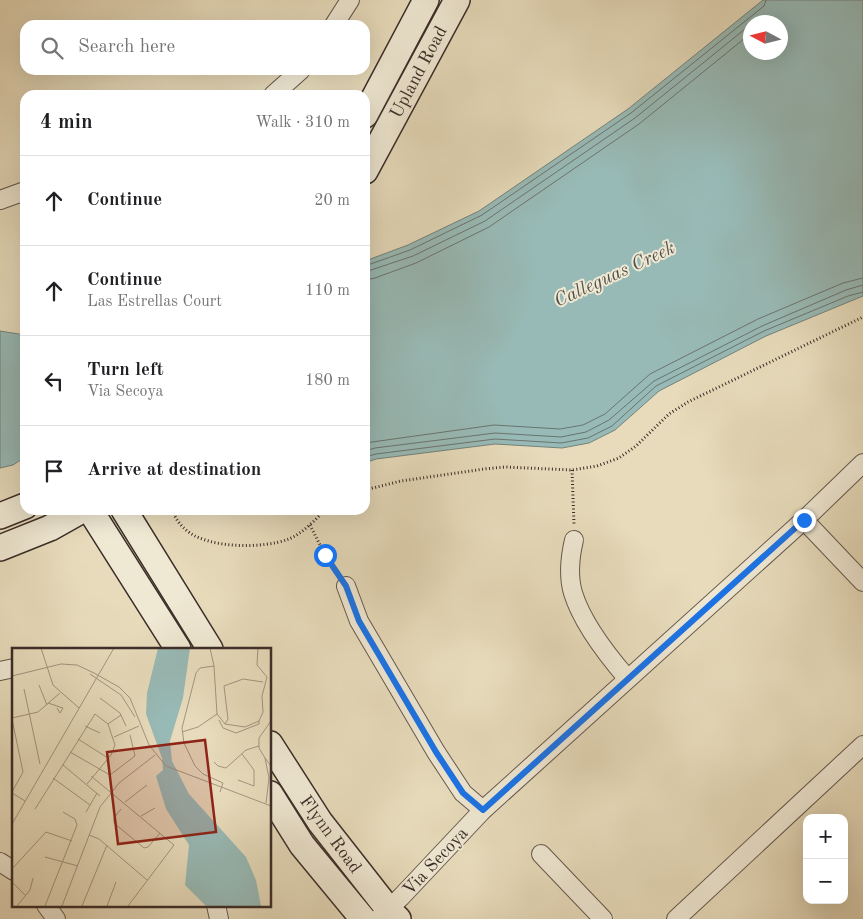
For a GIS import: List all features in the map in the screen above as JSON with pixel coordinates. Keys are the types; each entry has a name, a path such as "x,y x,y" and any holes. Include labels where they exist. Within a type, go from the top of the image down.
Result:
{"main road":[{"name":"Upland Road","path":"370,106 426,0"},
{"name":"Upland Road","path":"370,162 457,0"},
{"path":"0,516 20,508"},
{"path":"0,548 50,528 73,515"},
{"path":"93,515 177,648"},
{"path":"127,515 209,648"},
{"name":"Flynn Road","path":"271,746 320,822 388,916"},
{"name":"Flynn Road","path":"271,796 302,846 363,919"}],"street":[{"path":"337,20 350,0"},
{"path":"279,90 295,75"},
{"path":"0,200 20,193"},
{"name":"Via Secoya","path":"388,916 483,810 804,520 863,463"},
{"path":"804,520 863,582"},
{"path":"574,540 570,561 573,593 581,611 609,658 627,678"},
{"path":"346,586 359,621 436,752 463,793 483,810"},
{"path":"676,919 863,745"},
{"path":"540,854 603,919"},
{"path":"0,862 12,870"},
{"path":"216,906 219,919"}],"path":[{"path":"370,489 401,481 484,469 505,467 572,470 597,466 619,458 636,446 669,414 688,402 863,317"},
{"path":"572,470 574,540"},
{"path":"174,515 185,530 213,542 232,545 262,545 289,539 310,525 320,515"},
{"path":"310,525 325,555 346,586"}],"water":[{"name":"Calleguas Creek","path":"763,0 863,0 863,296 766,336 659,391 615,430 589,443 562,448 495,444 370,461 370,259 408,245 479,211 628,109 743,16 743,60 788,60 788,15 744,15"},
{"path":"0,331 20,334 20,460 13,465 0,468"}],"route":[{"path":"325,555 346,586 359,621 436,752 463,793 483,810 804,520"}]}
